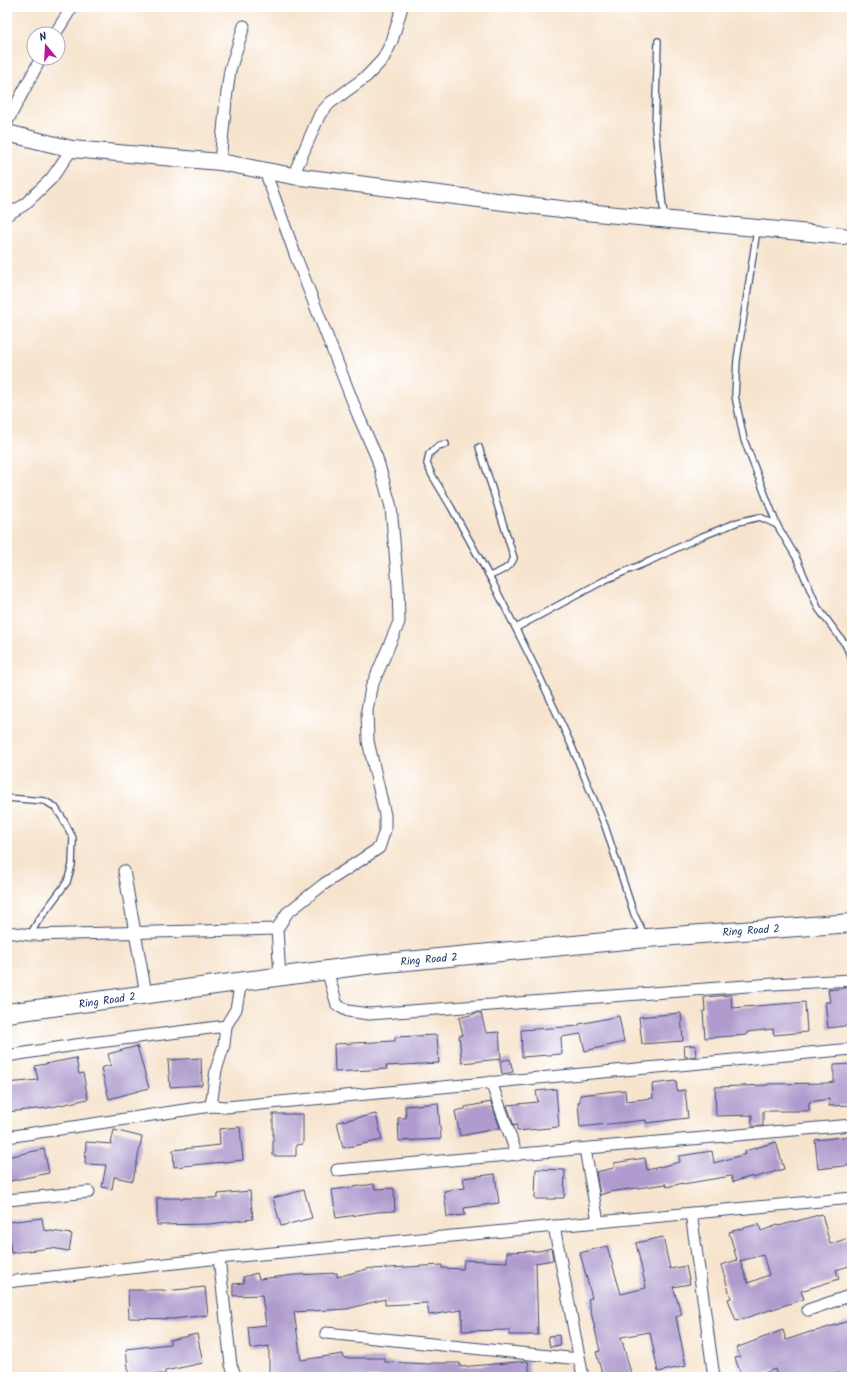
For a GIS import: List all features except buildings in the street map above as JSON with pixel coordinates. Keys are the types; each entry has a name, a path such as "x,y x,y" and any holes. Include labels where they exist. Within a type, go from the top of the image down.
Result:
{"main road":[{"name":"Ring Road 2","path":"7,1013 327,970 646,938 852,923"}],"street":[{"path":"60,26 72,7"},
{"path":"293,176 320,114 330,103 367,76 383,59 392,41 402,7"},
{"path":"220,162 230,70 244,26"},
{"path":"7,122 37,66"},
{"path":"7,133 72,149 220,162 293,176 577,211 843,236"},
{"path":"7,215 24,205 51,179 72,149"},
{"path":"265,171 296,257 358,415 377,458 390,507 398,586 399,622 371,688 367,710 368,741 385,815 385,830 383,836 378,848 324,884 286,913 277,929 280,976"},
{"path":"124,871 146,994"},
{"path":"7,932 30,935 277,929"},
{"path":"327,970 337,1005 348,1011 369,1014 774,984 852,980"},
{"path":"211,1106 216,1070 224,1045 226,1026 236,1009 241,982"},
{"path":"7,1056 75,1045 226,1026"},
{"path":"7,1137 211,1106 226,1107 852,1048"},
{"path":"492,1082 517,1155"},
{"path":"337,1170 852,1126"},
{"path":"585,1149 598,1222"},
{"path":"7,1200 89,1192"},
{"path":"7,1282 219,1258 852,1198"},
{"path":"691,1213 714,1377"},
{"path":"554,1226 583,1377"},
{"path":"219,1258 231,1365 236,1377"},
{"path":"808,1310 852,1295"},
{"path":"326,1333 579,1359"}],"lane":[{"path":"658,41 655,128 664,219"},
{"path":"757,228 736,360 735,396 744,440 777,525 796,557 818,608 844,644 852,659"},
{"path":"446,444 438,446 429,454 427,464 490,576 570,742 605,826 634,914 646,938"},
{"path":"479,447 514,558 512,564 508,568 490,576"},
{"path":"516,628 605,580 650,561 698,538 738,522 760,517 777,525"},
{"path":"7,798 45,801 55,807 73,838 72,865 67,882 38,921 30,935"}]}
